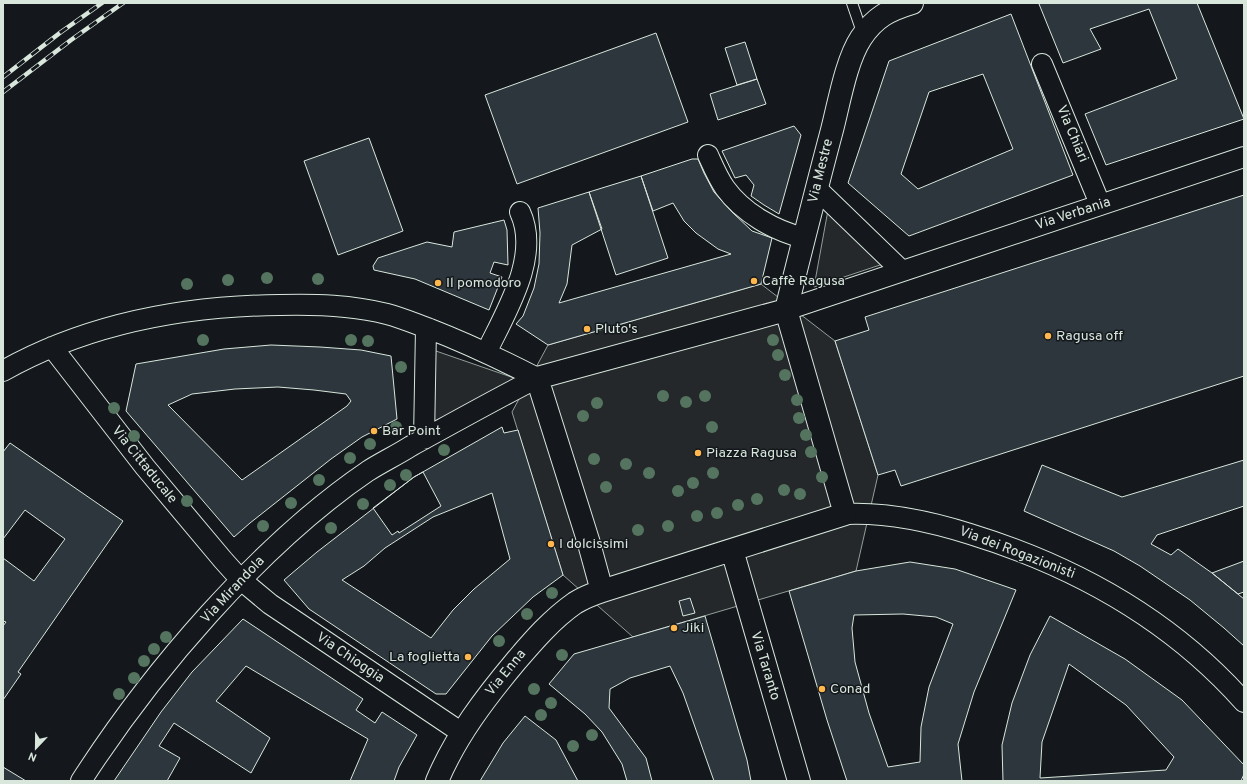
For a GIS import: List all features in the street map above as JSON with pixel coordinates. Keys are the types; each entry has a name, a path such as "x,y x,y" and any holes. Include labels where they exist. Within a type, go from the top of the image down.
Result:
{"main road":[{"name":"Via Mestre","path":"786,310 855,48 874,22 884,13 912,3"},
{"path":"786,310 845,514 602,590 588,540 537,378 786,310"},
{"name":"Via Taranto","path":"732,550 800,781"},
{"name":"Via Enna","path":"437,781 462,733 475,713 535,639 575,603 602,590"}],"street":[{"name":"Via Chiari","path":"1042,64 1100,204"},
{"path":"708,156 725,188 737,202 752,214 779,230 804,238"},
{"name":"Via Verbania","path":"786,310 1244,157"},
{"path":"817,188 902,271"},
{"path":"486,353 515,292 522,269 526,234 524,222 520,212"},
{"path":"3,371 24,359 52,347 98,331 148,318 214,308 315,304 350,307 388,314 486,353 537,378"},
{"path":"426,328 424,439 537,378"},
{"name":"Via Cittaducale","path":"52,347 150,472 222,560 240,579"},
{"name":"Via Mirandola","path":"81,781 117,728 162,669 240,579 289,533 346,487 368,472 424,439"},
{"name":"Via dei Rogazionisti","path":"845,514 861,513 890,515 940,525 997,542 1072,573 1120,600 1178,639 1223,680 1244,702"},
{"name":"Via Chioggia","path":"240,579 270,604 462,733"}],"lane":[{"path":"852,3 864,35"}],"shaded area":[{"path":"828,210 883,264 814,287"},
{"name":"Piazza Ragusa","path":"761,284 835,341 878,475 856,571 633,637 563,575 512,412 548,345"},
{"path":"433,350 517,379 432,426"}],"building":[{"path":"1197,3 1244,119 1106,165 1085,114 1177,79 1149,9 1090,29 1101,49 1063,63 1039,4"},
{"path":"1011,14 1073,175 909,236 848,183 889,61","holes":["983,74 1013,149 918,189 901,174 929,92"]},
{"path":"656,33 688,122 517,184 485,95"},
{"path":"745,42 757,79 737,85 725,48"},
{"path":"757,79 766,104 718,120 710,94"},
{"path":"794,126 801,135 779,214 751,196 754,185 746,175 735,178 722,151"},
{"path":"369,138 403,231 338,255 304,161"},
{"path":"692,159 698,159 714,192 732,212 752,231 772,238 761,284 548,345 516,324 523,316 534,288 539,264 540,233 538,208 589,192 602,229 572,245 567,284 559,303 731,254 718,249 696,233 684,221 673,203 653,211 641,176"},
{"path":"641,176 668,258 616,275 589,192"},
{"name":"Ragusa off","path":"1244,195 1244,376 901,486 895,470 878,475 835,341 869,330 865,317"},
{"path":"504,220 507,230 508,265 494,262 490,273 502,277 489,310 415,279 374,270 373,266 378,258 427,242 452,247 454,232"},
{"path":"271,345 320,347 361,350 391,356 397,419 362,437 331,459 234,537 126,411 136,364 224,349","holes":["278,387 346,394 351,401 347,406 242,480 168,405 192,394 235,389"]},
{"path":"502,427 504,433 518,430 563,575 533,597 492,636 446,694 436,694 309,609 284,580 317,552 414,477","holes":["492,493 510,559 474,589 453,610 431,638 342,580 364,566 385,548 433,517"]},
{"path":"10,443 123,521 18,672 21,674 3,700 3,626 6,622 3,621 3,558 34,581 65,539 25,510 3,539 3,452"},
{"path":"1244,460 1244,506 1157,535 1151,544 1171,555 1178,549 1212,573 1244,599 1244,646 1190,600 1140,566 1114,551 1024,511 1042,465 1122,497"},
{"path":"423,472 441,506 399,533 398,531 392,535 373,508 414,477"},
{"path":"1244,561 1244,592 1238,594 1212,573"},
{"path":"910,562 955,569 1016,590 974,692 958,744 962,781 847,781 827,720 789,591 856,571","holes":["903,614 936,617 953,624 929,687 921,727 920,762 888,767 869,713 855,662 852,628 854,615"]},
{"path":"690,598 695,613 683,616 679,601"},
{"path":"705,616 747,760 751,781 714,781 683,693 670,666 630,678 610,689 609,708 646,758 652,781 627,781 622,764 602,732 585,714 549,684 574,654"},
{"path":"1050,616 1125,659 1182,700 1244,765 1244,774 1241,781 1003,781 1002,745 1012,703 1030,655","holes":["1069,664 1126,705 1174,757 1166,770 1040,778 1042,742"]},
{"path":"243,619 363,699 356,710 375,723 382,712 417,735 399,767 394,781 350,781 368,739 246,666 216,701 270,738 251,773 174,723 159,746 180,758 167,781 114,781 161,712 192,672"},
{"path":"525,716 556,740 578,781 480,781 503,743"},
{"path":"3,767 26,781 3,781"}],"railway":[{"path":"3,77 61,32 102,3"},
{"path":"3,92 71,40 123,3"}],"place":[{"name":"Caffè Ragusa","path":"754,281"},
{"name":"Il pomodoro","path":"438,283"},
{"name":"Pluto's","path":"587,329"},
{"name":"Ragusa off","path":"1048,336"},
{"name":"Bar Point","path":"374,431"},
{"name":"Piazza Ragusa","path":"698,453"},
{"name":"I dolcissimi","path":"551,544"},
{"name":"Jiki","path":"674,628"},
{"name":"La foglietta","path":"468,657"},
{"name":"Conad","path":"822,689"}]}
